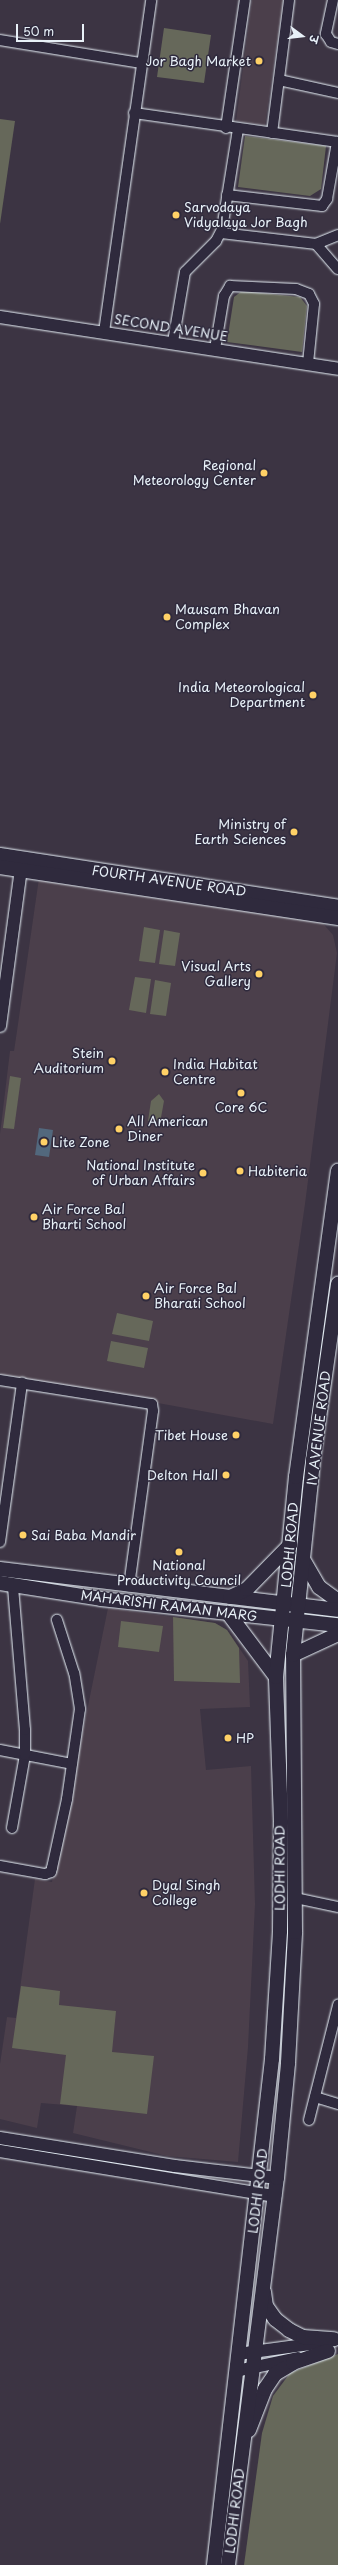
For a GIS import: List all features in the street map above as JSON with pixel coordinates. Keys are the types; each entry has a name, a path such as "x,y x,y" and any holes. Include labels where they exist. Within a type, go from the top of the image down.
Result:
{"main road":[{"name":"FOURTH AVENUE ROAD","path":"0,855 22,865"},
{"name":"FOURTH AVENUE ROAD","path":"0,867 22,865 254,899 338,908"},
{"name":"FOURTH AVENUE ROAD","path":"254,899 338,918"},
{"name":"LODHI ROAD","path":"214,2565 258,2193 272,2058 280,1931 281,1822 276,1677 285,1603 297,1469 338,1171"},
{"name":"IV AVENUE ROAD","path":"297,1621 313,1460 338,1284"},
{"path":"229,1597 247,1589 290,1545"},
{"path":"304,1561 319,1588 338,1601"},
{"name":"MAHARISHI RAMAN MARG","path":"0,1569 129,1586 299,1604 338,1610"},
{"name":"MAHARISHI RAMAN MARG","path":"6,1585 228,1613 338,1625"},
{"path":"228,1613 276,1677"},
{"name":"LODHI ROAD","path":"228,2565 262,2284 277,2178 288,2063 295,1898 293,1654 297,1621"},
{"path":"293,1654 338,1634"},
{"path":"262,2284 266,2306 275,2319 289,2330 303,2337 334,2343"},
{"path":"242,2447 265,2389 275,2374 293,2363 334,2343"}],"street":[{"path":"104,332 151,0"},
{"path":"226,128 246,0"},
{"path":"272,132 289,0"},
{"path":"333,0 326,34 331,42 338,44"},
{"path":"0,43 141,63"},
{"path":"279,80 338,93"},
{"path":"134,112 226,128 272,132 337,142 327,199 322,206 227,195"},
{"path":"173,342 185,272 221,233 238,129"},
{"path":"221,233 316,244 338,235"},
{"path":"316,244 338,269"},
{"path":"215,349 224,296 230,286 296,289 309,294 314,304 308,363"},
{"name":"SECOND AVENUE","path":"0,317 338,368"},
{"path":"0,1026 22,865"},
{"path":"0,1380 152,1404 153,1410 129,1586"},
{"path":"0,1542 22,1383"},
{"path":"6,1585 22,1676 25,1755 12,1828"},
{"path":"0,1866 45,1874 51,1872 67,1799 80,1709 79,1694 58,1620"},
{"path":"0,1750 72,1764"},
{"path":"295,1898 338,1907"},
{"path":"309,2120 338,2005"},
{"path":"315,2097 338,2104"},
{"path":"0,2138 168,2164 277,2178"},
{"path":"0,2151 274,2196"},
{"path":"238,2354 325,2342 334,2343"},
{"path":"236,2371 252,2368 334,2343"}],"shaded area":[{"name":"Jor Bagh Market","path":"252,0 283,0 265,125 236,121"},
{"path":"39,878 319,919 333,935 337,953 305,1204 273,1424 0,1374 0,1134 10,1051 14,1051"},
{"name":"Dyal Singh College","path":"108,1608 215,1623 227,1630 248,1661 250,1707 200,1709 206,1770 251,1766 255,1904 248,2047 238,2162 167,2156 73,2133 77,2106 41,2103 37,2128 0,2119 0,2064 7,2017 16,2018 35,1879 52,1882"}],"green space":[{"path":"164,28 211,35 204,83 157,77"},
{"path":"0,119 15,121 0,224"},
{"path":"245,136 326,146 321,189 310,196 238,187"},
{"path":"242,291 300,297 307,306 302,352 227,342 234,297"},
{"path":"144,927 160,930 155,963 139,961"},
{"path":"164,930 180,933 175,966 159,964"},
{"path":"135,977 151,979 146,1013 129,1010"},
{"path":"155,980 171,983 166,1016 150,1014"},
{"path":"10,1076 21,1078 14,1129 3,1128"},
{"path":"159,1094 164,1101 160,1123 148,1121 151,1101"},
{"path":"117,1313 153,1321 149,1341 112,1334"},
{"path":"111,1341 148,1348 144,1368 107,1361"},
{"path":"173,1617 215,1623 227,1630 239,1648 240,1683 174,1681"},
{"path":"121,1621 163,1626 159,1652 118,1647"},
{"path":"21,1986 60,1991 59,2005 116,2011 112,2052 154,2056 147,2114 60,2104 66,2055 12,2048"},
{"path":"338,2354 338,2565 244,2565 262,2433 273,2396 290,2373"}],"water":[{"name":"Lite Zone","path":"39,1128 53,1130 49,1157 35,1155"}],"place":[{"name":"Jor Bagh Market","path":"259,61"},
{"name":"Sarvodaya Vidyalaya Jor Bagh","path":"176,215"},
{"name":"Regional Meteorology Center","path":"264,473"},
{"name":"Mausam Bhavan Complex","path":"167,617"},
{"name":"India Meteorological Department","path":"313,695"},
{"name":"Ministry of Earth Sciences","path":"294,832"},
{"name":"Visual Arts Gallery","path":"259,974"},
{"name":"Stein Auditorium","path":"112,1061"},
{"name":"India Habitat Centre","path":"165,1072"},
{"name":"Core 6C","path":"241,1093"},
{"name":"All American Diner","path":"119,1129"},
{"name":"Lite Zone","path":"44,1142"},
{"name":"Habiteria","path":"240,1171"},
{"name":"National Institute of Urban Affairs","path":"203,1173"},
{"name":"Air Force Bal Bharti School","path":"34,1217"},
{"name":"Air Force Bal Bharati School","path":"146,1296"},
{"name":"Tibet House","path":"236,1435"},
{"name":"Delton Hall","path":"226,1475"},
{"name":"Sai Baba Mandir","path":"23,1535"},
{"name":"National Productivity Council","path":"179,1552"},
{"name":"HP","path":"228,1738"},
{"name":"Dyal Singh College","path":"144,1893"}]}
